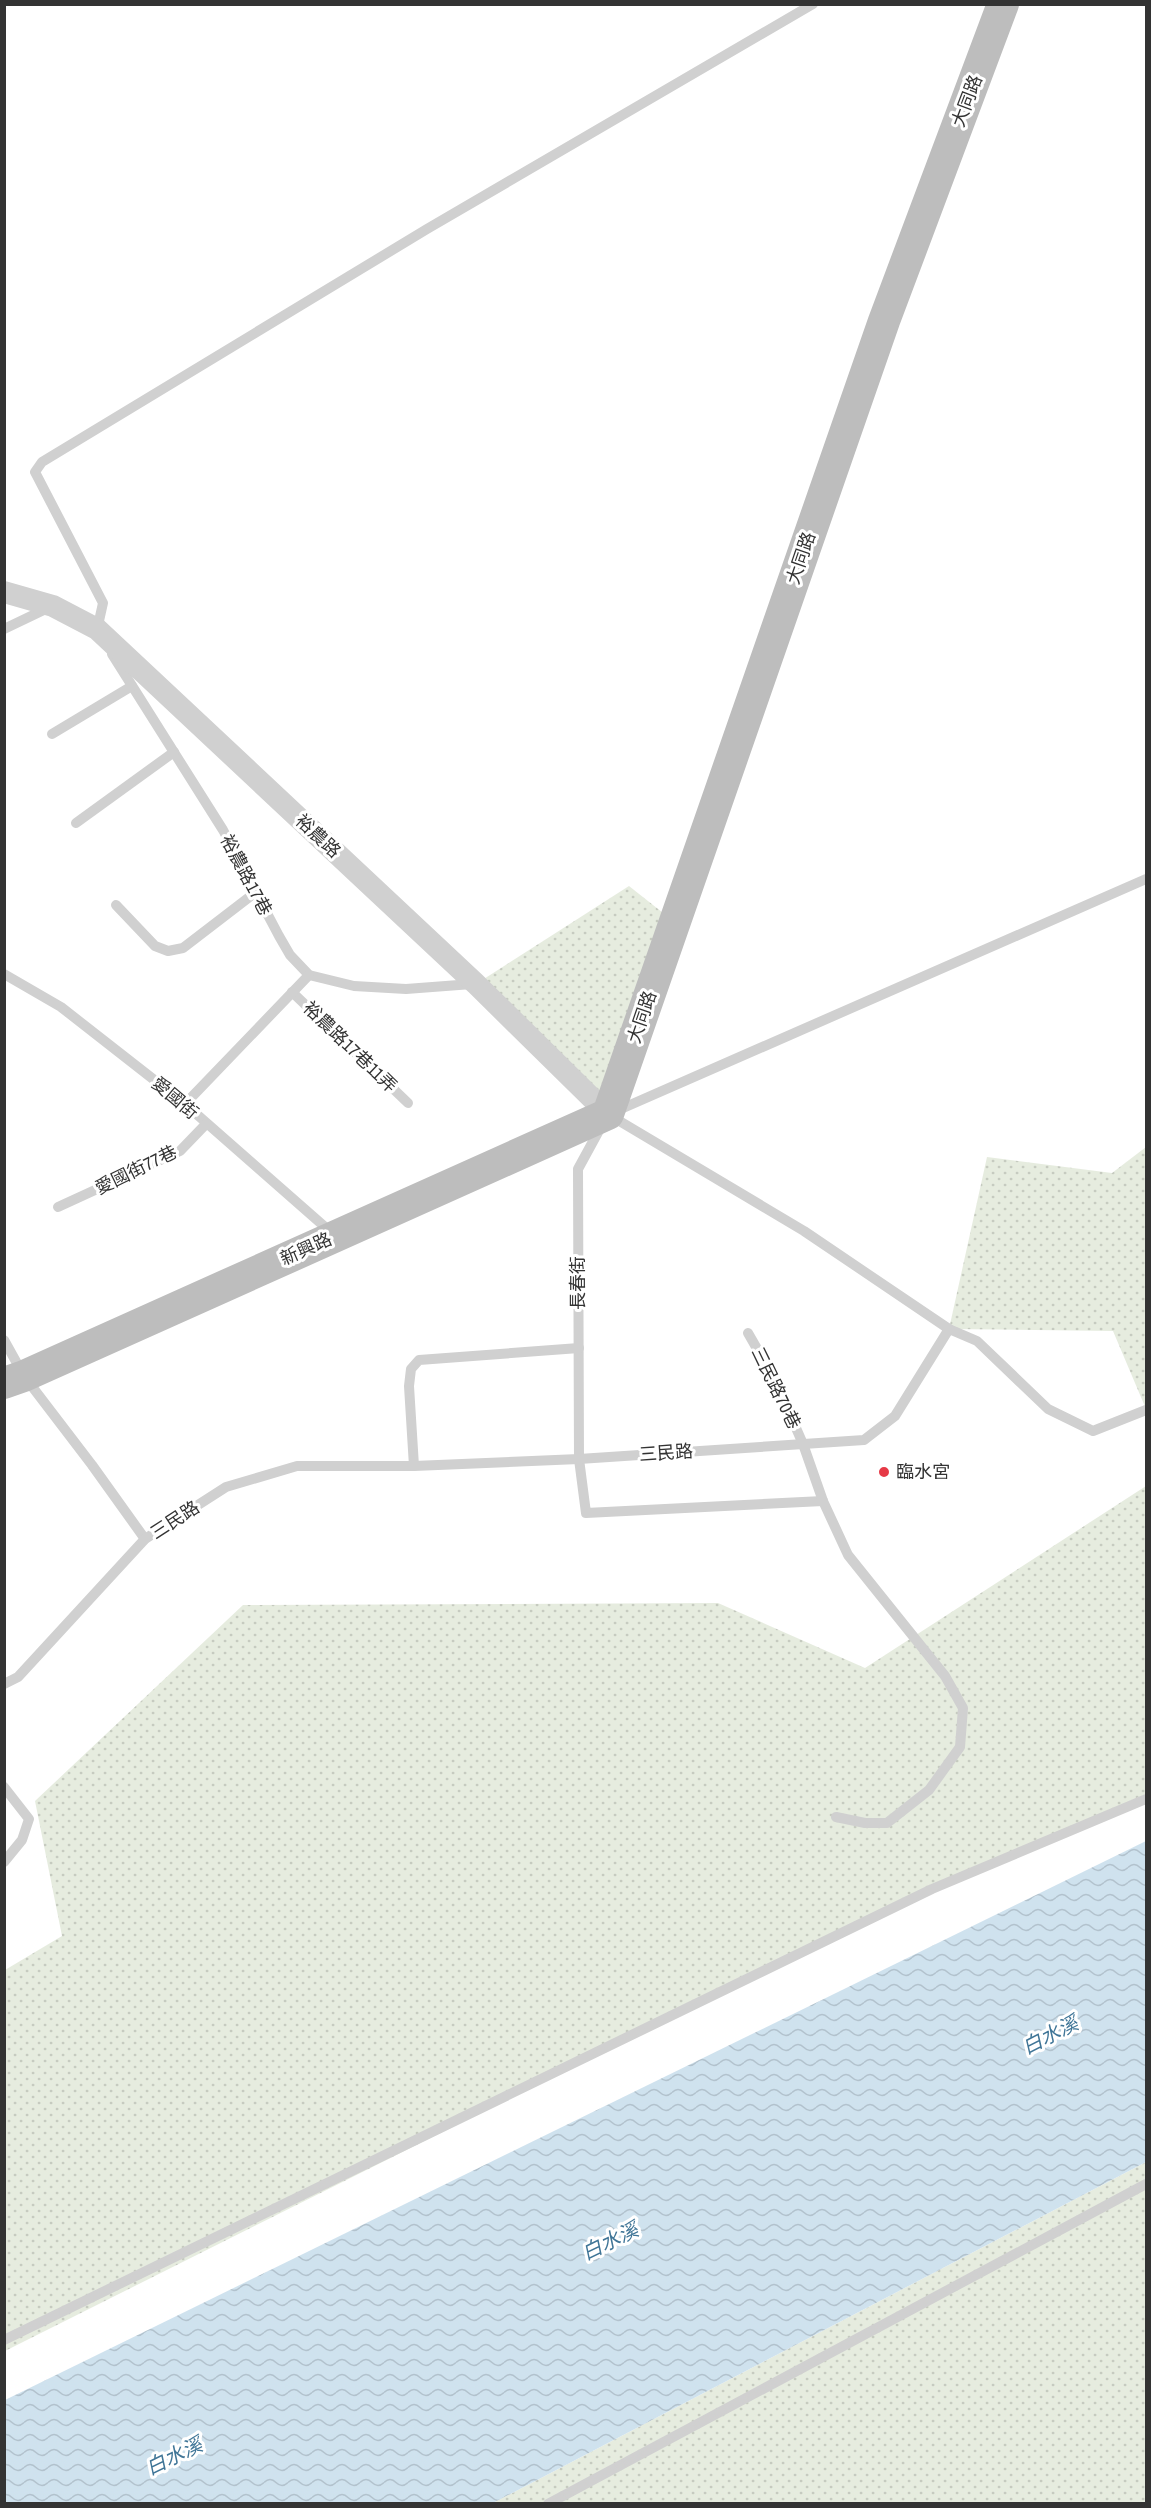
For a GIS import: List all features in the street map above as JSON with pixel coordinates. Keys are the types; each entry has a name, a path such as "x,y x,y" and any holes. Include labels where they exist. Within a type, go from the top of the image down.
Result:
{"street":[{"name":"大同路","path":"608,1114 884,321 1003,4"},
{"name":"裕農路","path":"4,592 53,606 97,630 476,984 608,1114"},
{"name":"新興路","path":"14,1379 608,1114"}],"lane":[{"path":"97,630 103,603 36,472 42,462 427,229 813,4"},
{"path":"4,629 53,606"},
{"name":"裕農路17巷","path":"97,630 223,831 290,955 309,975"},
{"path":"52,734 132,686"},
{"path":"76,823 174,752"},
{"path":"608,1114 1146,879"},
{"path":"116,905 154,946 168,951 183,948 256,892"},
{"name":"愛國街","path":"4,974 61,1007 185,1104 335,1236"},
{"path":"309,975 354,986 385,988 406,989 476,984"},
{"name":"裕農路17巷11弄","path":"185,1104 309,975"},
{"name":"裕農路17巷11弄","path":"292,992 408,1103"},
{"path":"608,1114 804,1230 949,1329 977,1341 1048,1409 1094,1431 1146,1410"},
{"name":"長春街","path":"608,1114 578,1169 579,1459 586,1513 823,1502"},
{"name":"愛國街77巷","path":"58,1207 180,1151 206,1124"},
{"name":"三民路","path":"4,1684 18,1677 145,1539 226,1487 297,1466 414,1466 579,1459 864,1440 895,1416 949,1329"},
{"name":"三民路70巷","path":"748,1333 775,1380 803,1444 823,1502 848,1555 945,1676 963,1708 960,1747 929,1790 887,1822 865,1823 836,1817"},
{"path":"4,1340 14,1379 92,1465 145,1539"},
{"path":"414,1466 410,1386 411,1369 419,1360 579,1348"},
{"path":"4,1787 29,1819 22,1840 4,1862"},
{"path":"4,2340 932,1888 1146,1799"},
{"path":"548,2504 1146,2184"}],"shaded area":[{"path":"629,886 677,924 607,1108 476,984"},
{"path":"1146,1147 1146,1409 1113,1331 949,1329 987,1157 1112,1173"},
{"path":"1146,1486 1146,1794 866,1920 5,2351 5,1970 62,1936 35,1801 243,1605 718,1603 865,1668"},
{"path":"1146,2162 1146,2503 493,2503"}],"water":[{"name":"白水溪","path":"1146,1841 1146,2162 493,2503 5,2503 5,2400"}],"place":[{"name":"臨水宮","path":"884,1472"}]}
